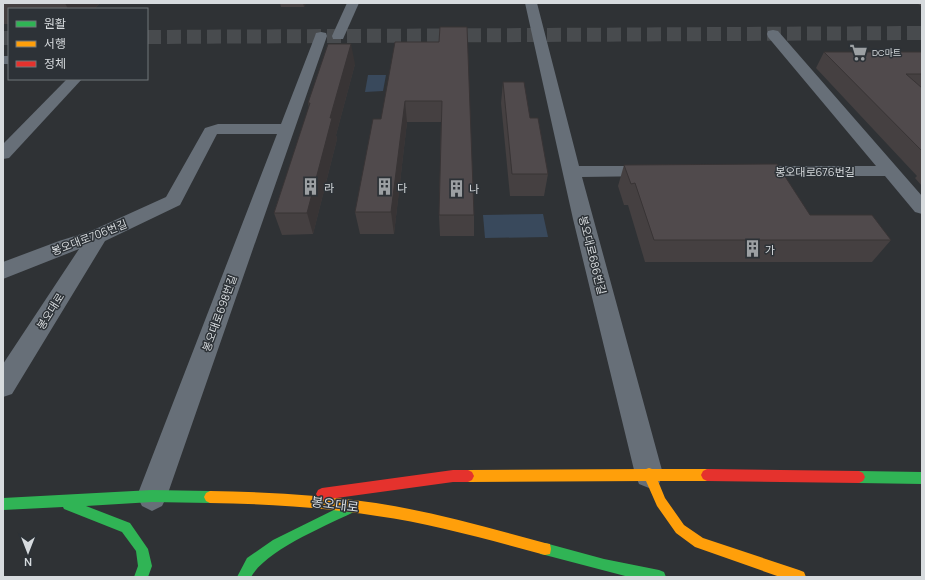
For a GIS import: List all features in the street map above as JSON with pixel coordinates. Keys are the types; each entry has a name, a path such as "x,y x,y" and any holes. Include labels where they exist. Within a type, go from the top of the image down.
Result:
{"main road":[{"path":"287,499 453,476 650,474 922,478"},
{"path":"650,474 661,502 680,530 699,543 799,577"},
{"name":"봉오대로","path":"3,504 152,496 287,499 354,506 458,525 604,565 659,577"},
{"path":"62,502 126,527 142,548 145,566 141,577"},
{"path":"244,577 252,563 277,544 354,506"}],"street":[{"name":"봉오대로698번길","path":"152,496 287,129 330,36 352,3"},
{"name":"봉오대로686번길","path":"531,3 572,172 650,474"},
{"path":"773,34 922,208"},
{"path":"3,154 74,80"},
{"name":"봉오대로706번길","path":"3,271 66,246 98,236 174,201 211,131 218,129 287,129"},
{"path":"3,135 21,135"},
{"name":"봉오대로676번길","path":"736,171 890,171"},
{"path":"572,172 666,172"},
{"name":"봉오대로","path":"3,386 98,236"}],"shaded area":[{"path":"368,75 386,75 383,91 365,92"},
{"path":"543,214 548,237 485,238 483,215"}],"building":[{"path":"440,27 467,27 474,215 439,215 442,101 405,101 391,212 355,212 373,119 381,119 395,42 439,42"},
{"path":"328,44 351,44 330,118 332,118 307,213 274,213 310,103 308,103"},
{"path":"824,52 922,52 922,74 906,74 922,88 922,151"},
{"path":"503,82 524,82 530,118 538,118 548,174 512,174"},
{"path":"777,164 810,215 872,215 891,240 654,240 635,183 631,184 624,165"}],"tunnel":[{"path":"148,37 922,33"},
{"path":"3,38 8,38"}],"traffic: fast":[{"path":"859,477 922,478"},
{"path":"3,504 152,496 210,497"},
{"path":"68,505 126,527 142,549 145,566 141,577"},
{"path":"244,577 252,563 277,544 354,506"},
{"path":"545,549 604,565 659,577"}],"traffic: slow":[{"path":"649,474 661,502 680,529 699,543 799,577"},
{"path":"468,476 707,475"},
{"path":"210,497 299,501 377,509 450,524 545,549"}],"traffic: jam":[{"path":"707,475 859,477"},
{"path":"322,494 453,476 468,476"}],"place":[{"name":"DC마트","path":"859,52"},
{"name":"라","path":"311,187"},
{"name":"다","path":"384,187"},
{"name":"나","path":"456,188"},
{"name":"가","path":"752,249"}]}
